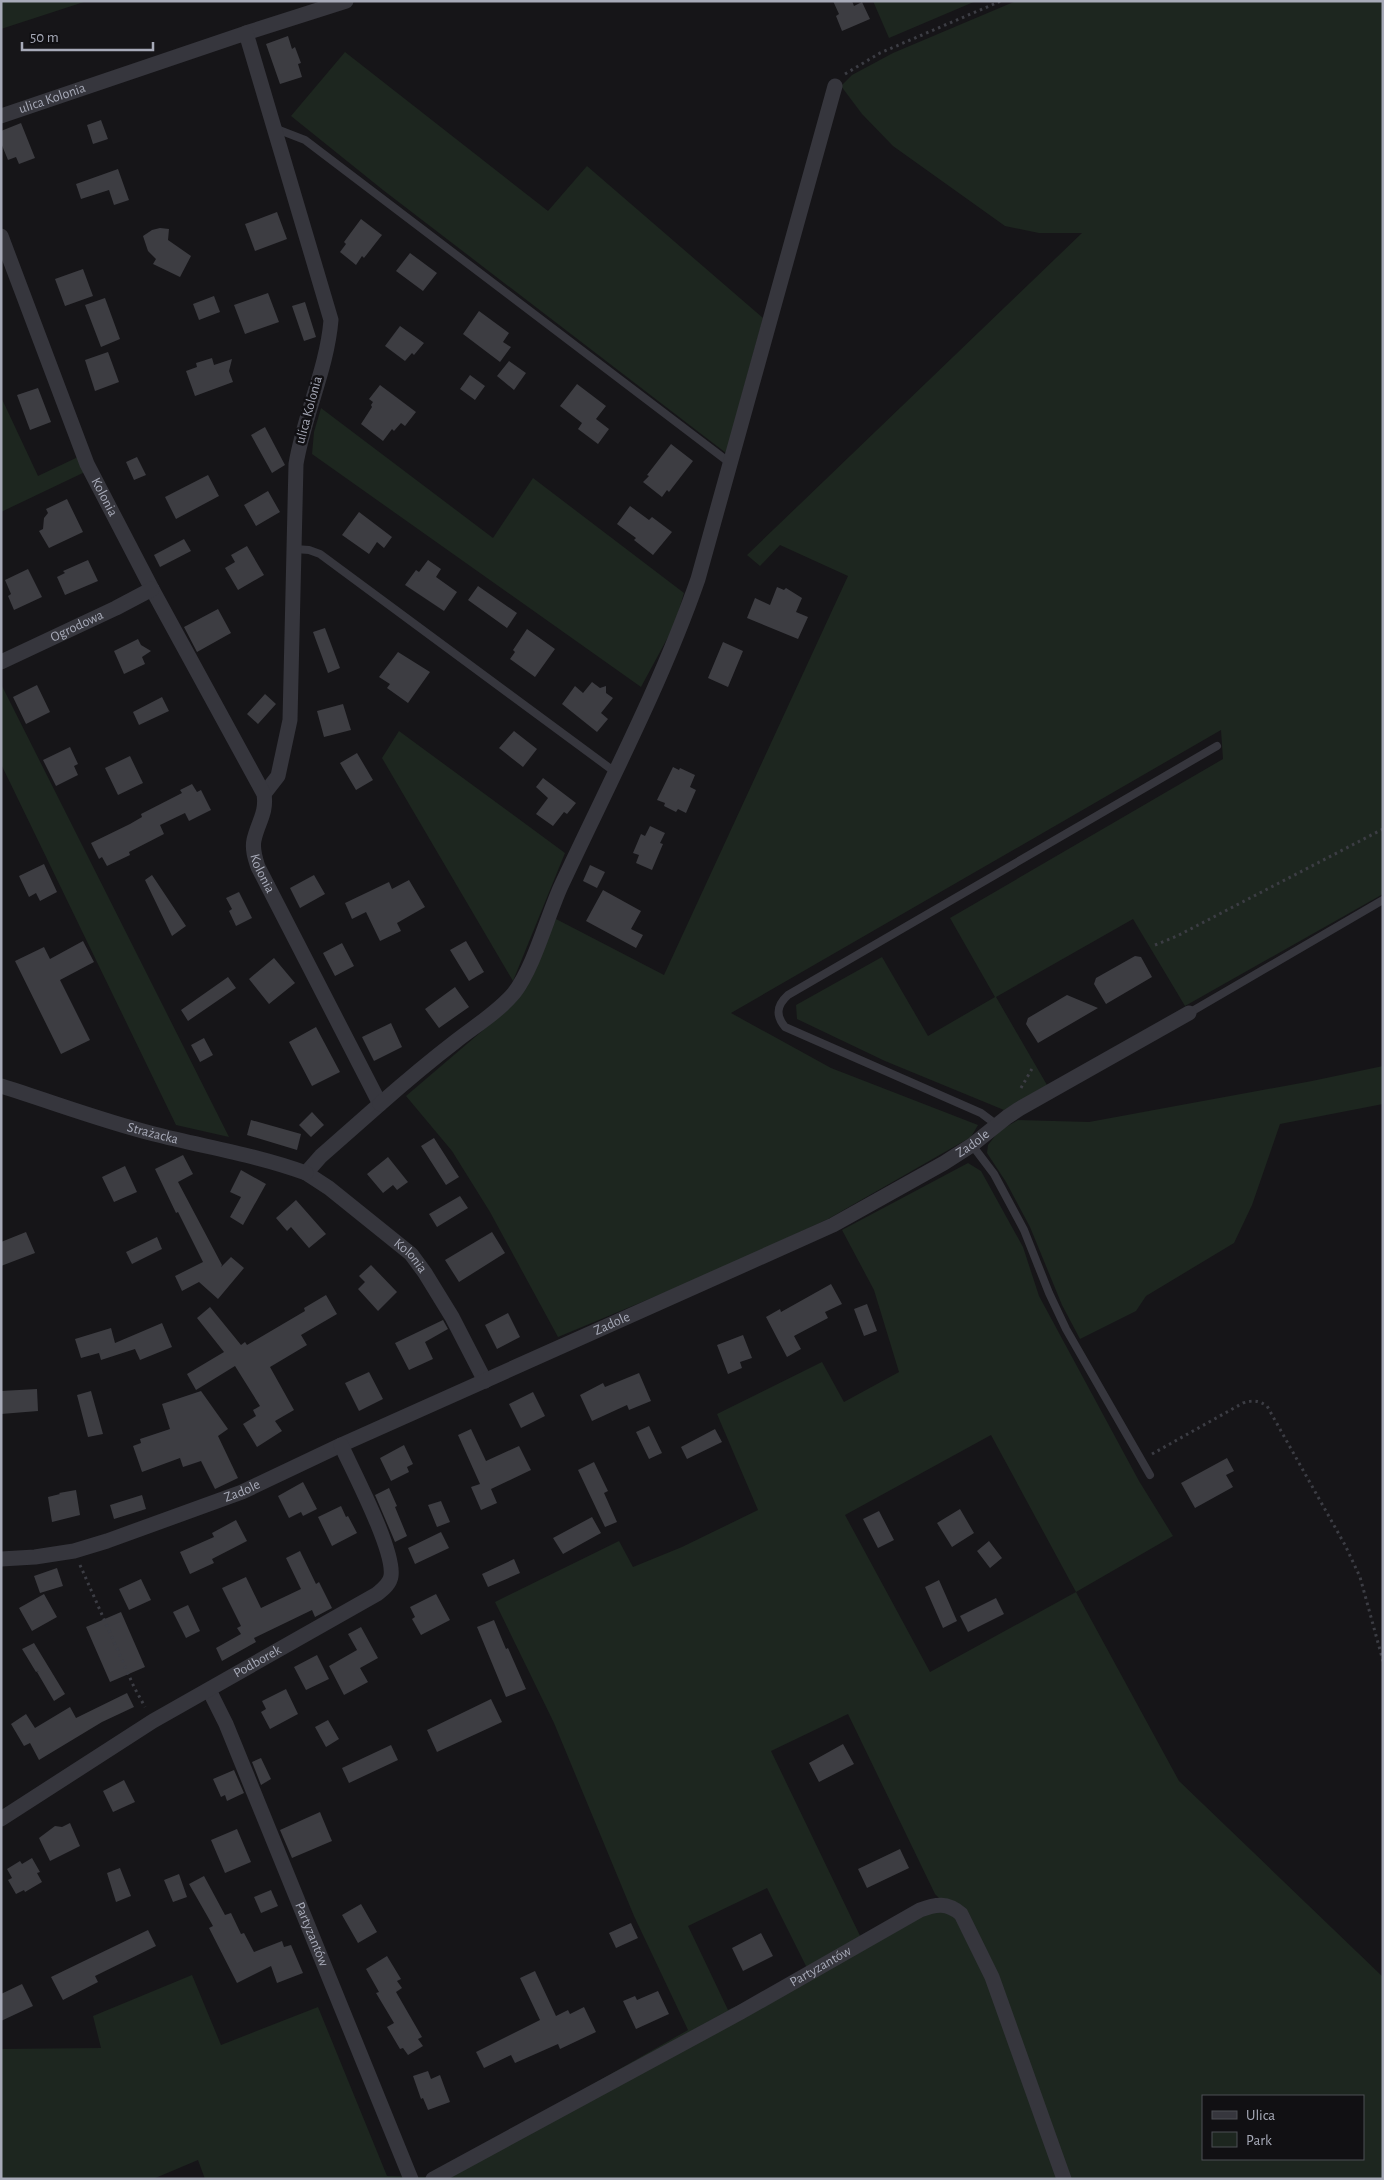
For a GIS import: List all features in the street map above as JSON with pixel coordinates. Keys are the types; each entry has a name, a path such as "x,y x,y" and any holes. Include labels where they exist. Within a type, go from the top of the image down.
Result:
{"street":[{"name":"ulica Kolonia","path":"1,116 346,1"},
{"name":"ulica Kolonia","path":"246,33 331,320 329,339 299,446 296,464 290,720 278,776 264,794"},
{"path":"306,1174 321,1156 409,1078 498,1009 514,992 523,978 549,913 681,628 698,579 835,86"},
{"name":"Kolonia","path":"1,236 88,464 152,589 264,794 266,806 254,840 254,851 258,867 380,1104"},
{"name":"Ogrodowa","path":"1,662 152,589"},
{"name":"Zadole","path":"1,1559 34,1557 74,1551 125,1535 242,1492 341,1445 833,1224 944,1163 972,1145 1019,1109 1189,1013"},
{"name":"Strażacka","path":"1,1086 154,1134 274,1162 306,1174"},
{"name":"Kolonia","path":"306,1174 329,1188 411,1254 452,1317 485,1381"},
{"name":"Podborek","path":"1,1819 153,1721 377,1594 387,1585 391,1575 387,1551 378,1526 341,1445"},
{"name":"Partyzantów","path":"209,1690 226,1724 411,2179"},
{"name":"Partyzantów","path":"433,2179 741,2012 920,1910 933,1905 945,1904 961,1914 992,1977 1064,2179"}],"lane":[{"path":"274,128 305,140 730,463"},
{"path":"294,549 309,550 320,554 615,772"},
{"path":"997,1125 981,1113 785,1027 779,1020 778,1012 781,1001 788,995 1217,746"},
{"path":"1189,1013 1383,900"},
{"path":"972,1145 994,1174 1007,1198 1024,1230 1049,1293 1066,1329 1150,1475"}],"path":[{"path":"835,86 848,71 880,53 1000,1"},
{"path":"1155,945 1177,936 1383,829"},
{"path":"1141,1461 1243,1403 1252,1400 1259,1401 1267,1406 1360,1577 1383,1660"},
{"path":"74,1551 134,1687 153,1721"}],"green space":[{"path":"1,1 87,1 1,29"},
{"path":"873,1 976,1 889,38"},
{"path":"1016,1 1383,1 1383,894 1185,1006 1133,919 996,997 1047,1085 1004,1110 885,1061 797,1019 796,1005 882,957 928,1036 995,997 950,918 1223,759 1221,730 731,1013 831,1068 978,1125 971,1137 828,1219 702,1277 558,1337 490,1212 452,1151 406,1096 502,1014 556,919 664,975 848,576 780,545 760,566 747,555 1082,233 1039,233 1005,226 893,146 862,114 841,86 852,75 893,53"},
{"path":"345,52 548,211 587,166 763,318 726,453 383,190 291,116"},
{"path":"1,397 38,476 78,457 87,471 1,512"},
{"path":"321,408 493,538 533,478 684,593 674,626 641,687 312,454 314,432"},
{"path":"1,684 229,1137 176,1125 1,764"},
{"path":"399,731 565,853 513,981 382,758"},
{"path":"1383,1066 1383,1104 1280,1124 1252,1205 1234,1243 1146,1296 1136,1311 1080,1339 1062,1305 1030,1227 1006,1182 987,1153 988,1145 999,1131 1018,1120 1089,1122"},
{"path":"968,1163 981,1171 1023,1247 1039,1296 1139,1481 1173,1536 1076,1592 1179,1781 1383,1977 1383,2179 205,2179 198,2160 153,2179 1,2179 1,2049 101,2048 93,2016 192,1975 221,2045 318,2007 387,2176 430,2177 688,2030 634,1916 554,1723 495,1602 619,1541 633,1567 682,1547 758,1510 717,1414 822,1362 844,1402 899,1372 874,1290 842,1230","holes":["991,1435 1076,1592 930,1672 845,1515","848,1714 935,1894 945,1904 863,1942 771,1751","767,1888 809,1972 728,2010 688,1926"]}],"building":[{"path":"833,1 852,1 854,6 862,2 870,19 842,31 836,16 839,14"},
{"path":"288,36 292,49 295,47 301,63 298,64 302,77 280,84 266,44"},
{"path":"101,120 108,139 93,144 87,125"},
{"path":"21,123 35,158 19,164 16,157 8,160 1,143 1,131"},
{"path":"118,169 129,200 114,205 109,190 81,199 76,184"},
{"path":"277,212 287,239 255,251 245,224"},
{"path":"361,219 382,235 356,265 340,252 346,244 344,242"},
{"path":"160,228 169,229 168,240 191,256 180,277 153,264 156,259 148,251 143,236 152,230"},
{"path":"410,253 437,273 423,291 396,271"},
{"path":"83,269 93,296 65,306 55,279"},
{"path":"268,293 279,322 245,334 234,305"},
{"path":"214,296 220,312 199,320 193,304"},
{"path":"105,298 120,339 101,347 85,305"},
{"path":"305,302 316,337 304,341 292,306"},
{"path":"479,311 509,333 503,342 511,347 500,362 463,334"},
{"path":"400,326 424,343 414,355 412,353 405,361 385,346"},
{"path":"108,352 119,382 95,391 85,360"},
{"path":"212,358 214,365 232,359 229,371 233,382 195,396 186,371 197,367 196,363"},
{"path":"509,361 526,373 514,390 497,376"},
{"path":"470,375 485,386 475,400 460,389"},
{"path":"577,384 606,406 596,419 609,429 598,444 578,429 582,423 560,406"},
{"path":"380,385 416,412 405,426 401,423 394,431 392,429 383,441 361,424 372,407 373,402 369,399"},
{"path":"38,388 51,422 30,430 17,395"},
{"path":"265,427 285,465 272,473 251,435"},
{"path":"671,444 693,461 669,492 667,490 662,497 643,482"},
{"path":"137,457 146,475 134,480 126,462"},
{"path":"208,475 219,496 176,519 165,497"},
{"path":"268,491 280,512 256,526 244,505"},
{"path":"67,499 83,532 49,548 39,531 43,529 44,518 48,513 46,509"},
{"path":"630,506 649,520 652,517 672,532 653,555 634,540 636,538 617,524"},
{"path":"359,512 392,537 384,548 377,542 369,554 342,535"},
{"path":"184,539 191,551 160,567 154,555"},
{"path":"247,546 264,575 238,590 225,568 235,562 231,555"},
{"path":"88,560 98,581 65,595 57,577 65,573 63,571"},
{"path":"428,560 441,569 436,577 457,592 444,611 405,585 416,570 419,572"},
{"path":"28,569 42,597 14,610 8,596 11,594 5,580"},
{"path":"478,586 517,613 507,628 468,600"},
{"path":"777,587 784,590 786,588 802,598 796,612 808,617 798,639 747,618 755,598 770,605"},
{"path":"218,609 231,633 197,652 184,627"},
{"path":"325,628 340,668 328,673 313,632"},
{"path":"527,629 555,649 535,677 510,659 515,652 513,650"},
{"path":"138,639 141,645 151,651 142,657 145,664 124,674 114,651"},
{"path":"723,642 743,651 728,687 708,678"},
{"path":"398,652 430,672 408,703 387,688 390,684 379,677"},
{"path":"592,682 600,688 606,686 606,693 613,698 601,713 608,719 597,732 562,704 575,686 583,693"},
{"path":"37,685 50,712 26,724 13,697"},
{"path":"265,694 276,704 258,724 247,714"},
{"path":"162,697 169,711 139,725 133,712"},
{"path":"343,704 351,730 324,737 317,711"},
{"path":"514,731 537,749 523,767 499,748"},
{"path":"70,747 78,764 74,766 78,775 56,786 43,760"},
{"path":"357,753 373,780 356,790 340,763"},
{"path":"130,756 143,783 118,795 105,768"},
{"path":"673,767 695,775 690,787 696,790 686,813 678,809 676,812 664,806 665,803 657,800"},
{"path":"543,778 576,803 567,814 564,812 553,826 536,814 548,798 536,787"},
{"path":"192,784 197,792 201,790 211,810 189,821 185,813 160,825 164,834 129,852 130,855 107,866 102,857 99,859 91,843 142,817 141,814 182,793 180,790"},
{"path":"650,826 665,833 660,843 663,844 652,870 636,863 639,855 633,853 641,834 645,836"},
{"path":"44,864 57,892 40,901 36,893 29,897 19,876"},
{"path":"590,865 605,872 597,888 583,881"},
{"path":"152,875 186,926 172,936 145,880"},
{"path":"314,875 325,894 300,908 290,888"},
{"path":"409,880 425,907 397,923 401,931 380,941 366,912 352,919 345,903 389,882 392,889"},
{"path":"603,890 641,911 631,929 643,935 636,948 586,921"},
{"path":"239,892 252,918 236,926 229,911 232,909 226,898"},
{"path":"83,941 94,962 60,980 90,1040 61,1054 15,961 44,947 50,959"},
{"path":"466,941 484,972 469,981 450,950"},
{"path":"342,943 354,966 335,976 323,953"},
{"path":"1135,956 1141,957 1152,977 1106,1004 1094,984 1096,978"},
{"path":"274,958 295,983 269,1004 249,979"},
{"path":"228,977 236,988 188,1021 181,1010"},
{"path":"455,987 469,1007 439,1028 425,1009"},
{"path":"1067,995 1098,1008 1038,1043 1026,1024 1028,1018"},
{"path":"391,1023 402,1047 374,1061 362,1037"},
{"path":"316,1027 340,1072 312,1086 289,1042"},
{"path":"204,1038 213,1055 200,1062 191,1045"},
{"path":"312,1112 324,1125 311,1137 299,1125"},
{"path":"251,1120 301,1134 297,1150 247,1135"},
{"path":"434,1138 459,1177 446,1185 421,1146"},
{"path":"183,1155 193,1174 178,1182 222,1265 221,1267 231,1257 244,1268 218,1299 199,1282 182,1291 175,1276 203,1262 178,1212 176,1213 155,1169"},
{"path":"388,1157 408,1182 397,1190 393,1185 383,1193 367,1174"},
{"path":"125,1166 137,1192 114,1202 102,1177"},
{"path":"241,1170 266,1184 243,1225 230,1217 241,1197 230,1192"},
{"path":"460,1196 468,1208 437,1227 429,1214"},
{"path":"296,1200 326,1234 309,1248 291,1227 287,1231 276,1218"},
{"path":"26,1232 35,1253 1,1266 1,1242"},
{"path":"492,1232 505,1253 459,1282 445,1260"},
{"path":"157,1237 162,1249 132,1264 126,1252"},
{"path":"371,1265 397,1292 378,1311 358,1289 365,1282 359,1276"},
{"path":"831,1284 842,1304 825,1312 828,1318 794,1336 801,1349 787,1357 766,1317 780,1309 781,1312"},
{"path":"326,1295 337,1314 301,1335 307,1345 270,1367 294,1410 275,1421 282,1431 257,1447 243,1424 256,1416 253,1410 260,1406 235,1366 196,1390 187,1374 224,1352 197,1318 210,1307 241,1345 245,1342 247,1345 305,1311 304,1308"},
{"path":"867,1304 877,1331 864,1336 854,1309"},
{"path":"508,1313 520,1337 497,1349 485,1325"},
{"path":"443,1320 448,1329 425,1342 433,1359 409,1370 395,1343"},
{"path":"162,1323 172,1347 140,1360 135,1349 101,1360 99,1353 81,1358 75,1339 111,1328 115,1343"},
{"path":"743,1335 752,1358 740,1362 742,1368 728,1374 717,1345"},
{"path":"369,1372 383,1399 359,1411 345,1383"},
{"path":"639,1373 651,1401 629,1410 627,1405 592,1421 580,1395 603,1383 605,1387"},
{"path":"37,1389 38,1411 1,1414 1,1391"},
{"path":"91,1391 103,1434 88,1437 77,1395"},
{"path":"201,1391 228,1429 218,1436 238,1478 215,1489 201,1461 183,1467 180,1458 142,1472 133,1446 141,1443 140,1439 170,1429 162,1404"},
{"path":"533,1392 545,1416 521,1428 509,1404"},
{"path":"649,1426 662,1453 649,1459 636,1432"},
{"path":"471,1429 486,1461 519,1446 531,1470 491,1489 497,1503 481,1510 471,1487 480,1484 458,1435"},
{"path":"715,1429 722,1442 687,1459 681,1447"},
{"path":"404,1445 413,1464 407,1467 409,1472 391,1481 380,1458"},
{"path":"1227,1458 1234,1471 1226,1475 1233,1487 1195,1508 1181,1483"},
{"path":"594,1462 608,1491 604,1493 617,1522 605,1527 578,1470"},
{"path":"303,1482 317,1509 303,1516 301,1512 289,1518 278,1496"},
{"path":"389,1488 407,1536 395,1542 375,1495"},
{"path":"76,1490 80,1515 52,1522 48,1497"},
{"path":"142,1495 146,1509 114,1519 110,1505"},
{"path":"441,1501 450,1522 437,1527 428,1505"},
{"path":"341,1506 357,1533 332,1546 318,1517"},
{"path":"960,1509 974,1533 952,1547 937,1523"},
{"path":"879,1511 894,1540 878,1548 863,1519"},
{"path":"592,1517 601,1533 563,1554 553,1538"},
{"path":"236,1520 247,1541 212,1559 214,1563 190,1574 180,1552 214,1537 212,1533"},
{"path":"441,1532 449,1548 415,1564 408,1548"},
{"path":"989,1541 1002,1558 990,1568 977,1551"},
{"path":"300,1551 316,1584 319,1582 332,1608 315,1617 312,1610 254,1638 256,1642 222,1661 216,1648 241,1634 237,1628 241,1626 222,1588 246,1577 261,1608 301,1589 286,1558"},
{"path":"514,1559 520,1573 488,1587 482,1574"},
{"path":"57,1568 63,1586 40,1593 34,1576"},
{"path":"141,1579 151,1600 129,1610 119,1589"},
{"path":"939,1580 957,1621 943,1628 925,1587"},
{"path":"44,1594 57,1617 32,1631 19,1608"},
{"path":"436,1594 450,1620 421,1635 412,1619 415,1617 410,1607"},
{"path":"996,1598 1004,1614 968,1632 960,1616"},
{"path":"188,1605 200,1631 186,1638 173,1612"},
{"path":"121,1612 145,1667 110,1682 86,1627"},
{"path":"494,1620 526,1689 506,1697 477,1627"},
{"path":"361,1627 378,1658 360,1668 368,1682 344,1695 329,1666 357,1650 348,1634"},
{"path":"34,1643 65,1694 54,1701 37,1672 39,1671 36,1672 22,1649"},
{"path":"317,1655 329,1679 306,1690 294,1667"},
{"path":"286,1689 298,1714 270,1729 261,1712 266,1709 262,1701"},
{"path":"127,1693 134,1707 102,1722 39,1760 30,1743 24,1746 11,1724 26,1714 35,1728 70,1707 76,1718"},
{"path":"491,1699 502,1722 437,1752 427,1730"},
{"path":"328,1720 339,1739 326,1747 315,1727"},
{"path":"843,1744 854,1764 819,1782 809,1763"},
{"path":"391,1745 398,1760 349,1783 342,1768"},
{"path":"261,1758 271,1779 261,1785 252,1762"},
{"path":"234,1770 244,1793 227,1801 225,1795 221,1797 213,1779"},
{"path":"124,1780 135,1802 113,1812 103,1791"},
{"path":"320,1812 332,1841 292,1858 280,1830"},
{"path":"70,1823 80,1846 50,1861 39,1838 55,1826 62,1827"},
{"path":"237,1829 251,1862 225,1873 211,1840"},
{"path":"900,1849 909,1868 867,1888 858,1869"},
{"path":"32,1858 40,1872 37,1873 42,1882 25,1892 24,1890 16,1894 8,1880 12,1878 7,1869 20,1861 22,1864"},
{"path":"120,1868 131,1896 116,1902 107,1873"},
{"path":"179,1874 187,1897 173,1902 164,1880"},
{"path":"204,1876 225,1915 231,1913 241,1934 244,1933 254,1952 282,1941 284,1947 291,1945 303,1973 277,1983 271,1966 237,1983 209,1928 213,1926 189,1884"},
{"path":"271,1890 278,1906 261,1913 254,1897"},
{"path":"361,1904 377,1932 358,1943 342,1915"},
{"path":"631,1923 638,1938 616,1948 609,1933"},
{"path":"148,1930 156,1946 95,1976 98,1982 63,2000 51,1977"},
{"path":"761,1933 773,1956 743,1971 732,1948"},
{"path":"387,1956 401,1979 397,1981 402,1988 396,1992 422,2037 418,2039 423,2046 408,2055 403,2048 400,2049 387,2027 394,2023 376,1993 379,1992 366,1969"},
{"path":"535,1971 556,2016 568,2010 570,2014 584,2007 596,2032 560,2049 558,2044 515,2063 511,2055 484,2068 476,2052 540,2020 520,1978"},
{"path":"22,1984 33,2006 1,2021 1,1994"},
{"path":"658,1991 669,2014 636,2029 623,2001 635,1996 637,2000"},
{"path":"428,2071 431,2079 440,2075 450,2102 428,2110 423,2098 421,2099 413,2076"}]}
